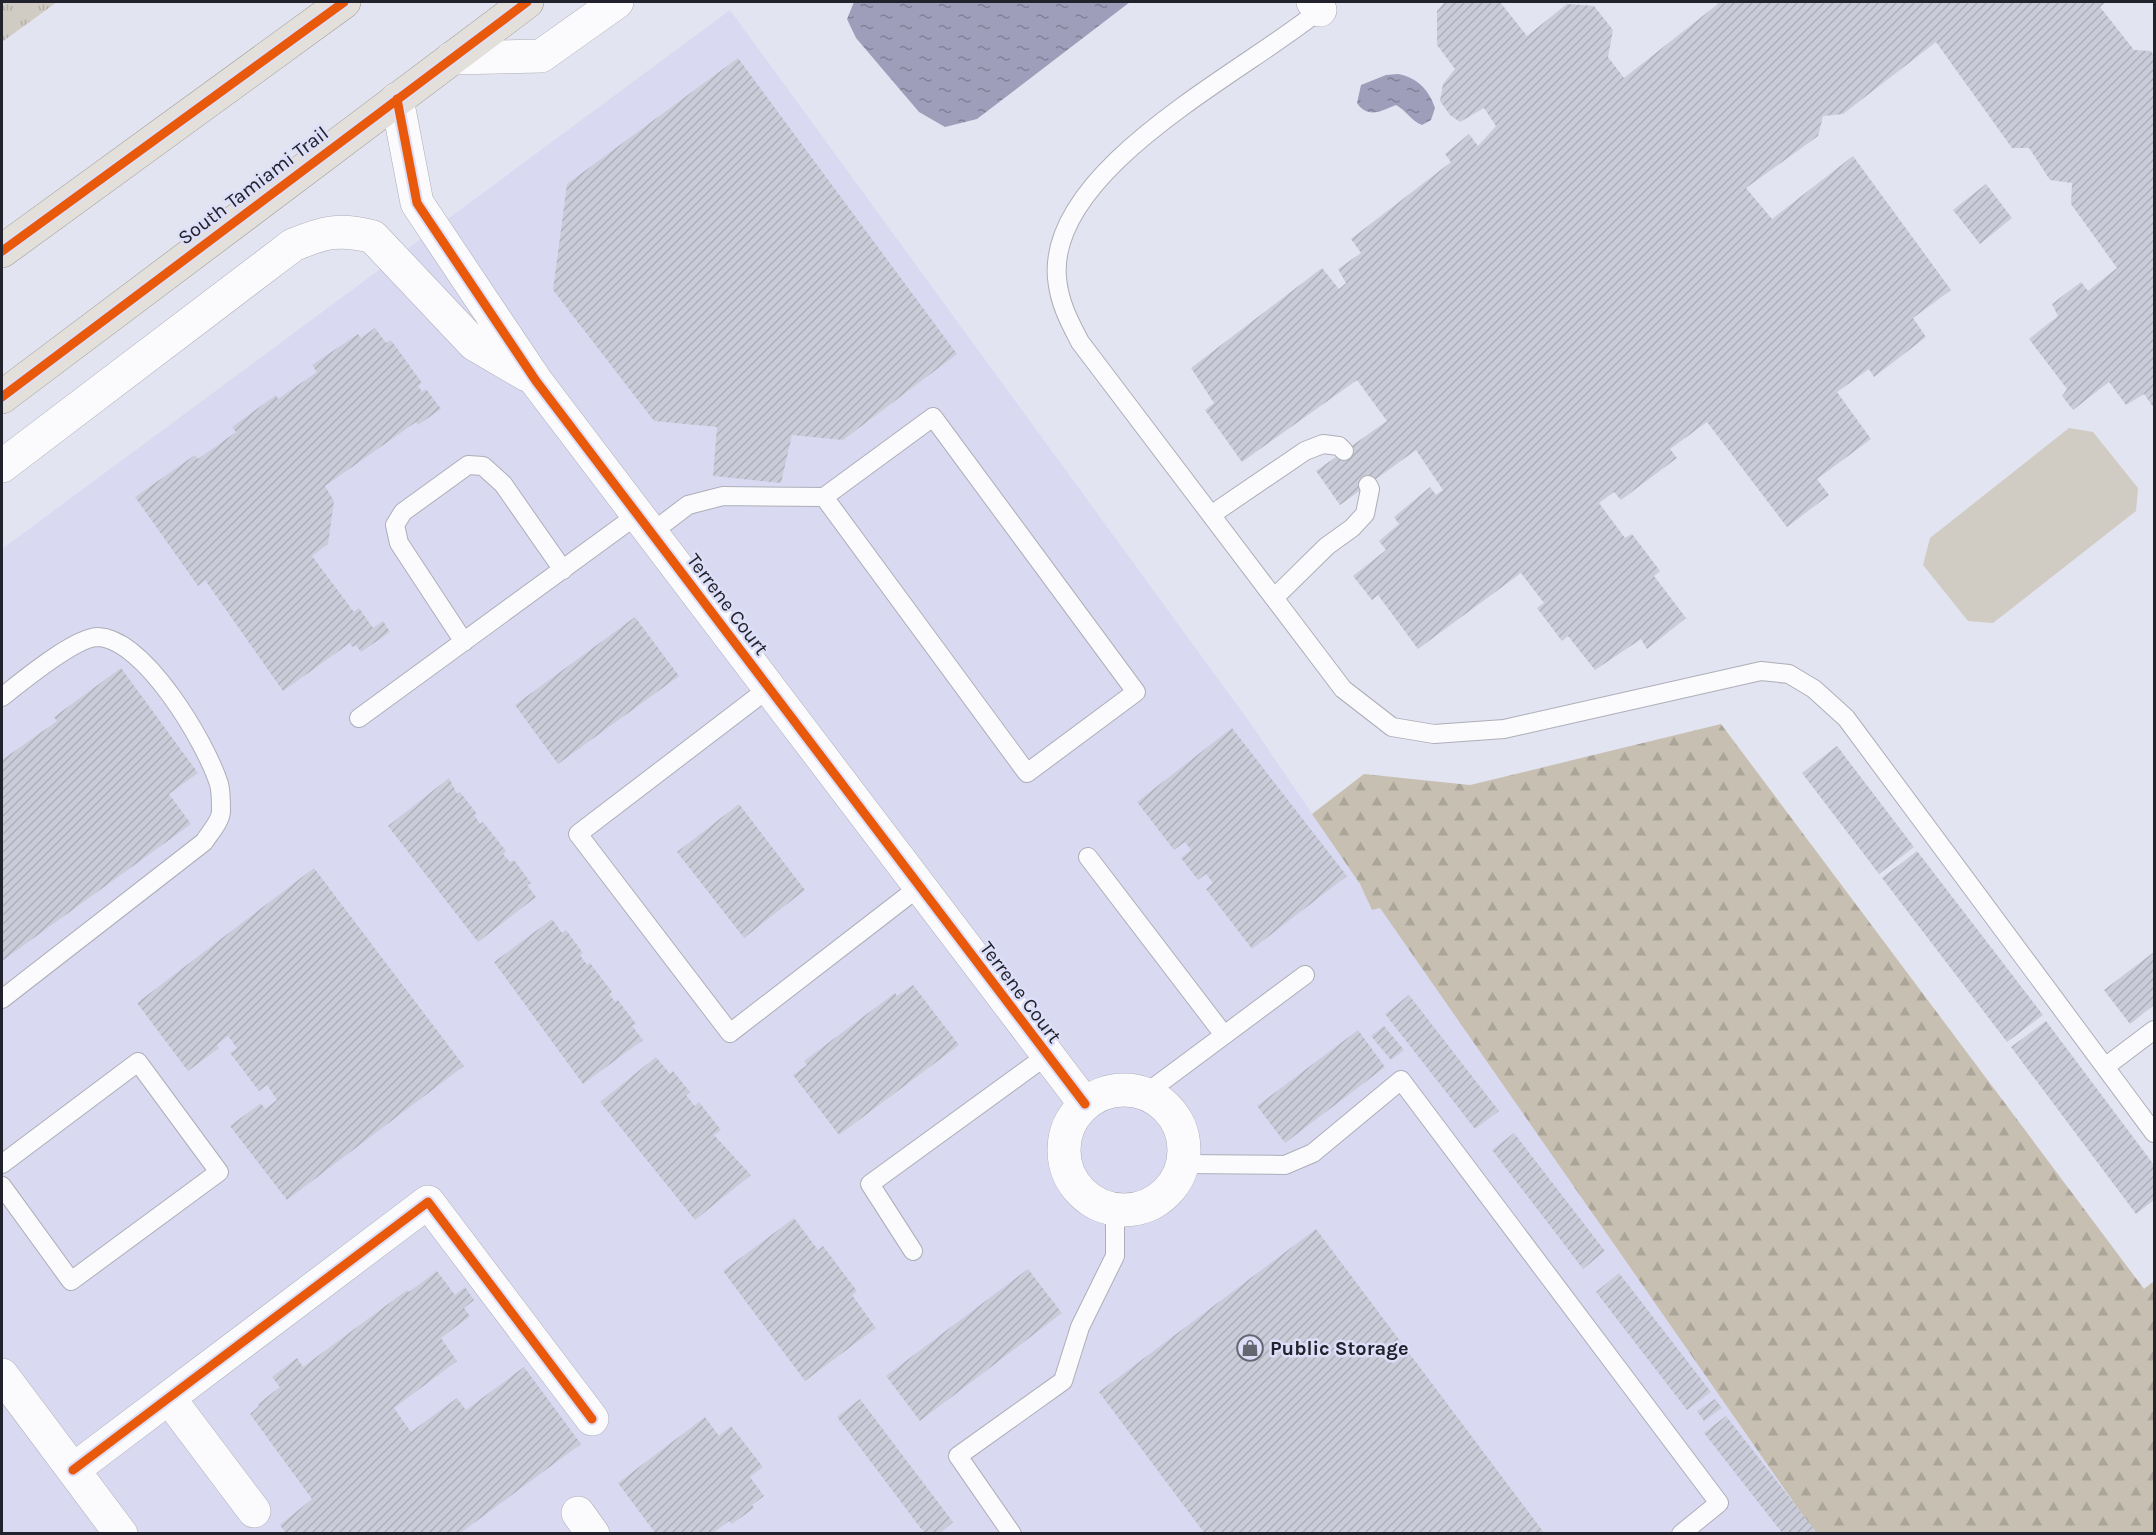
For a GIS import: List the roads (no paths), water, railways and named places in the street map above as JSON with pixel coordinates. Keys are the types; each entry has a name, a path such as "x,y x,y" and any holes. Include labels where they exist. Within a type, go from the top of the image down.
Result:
{"main road":[{"path":"2,251 344,2"},
{"name":"South Tamiami Trail","path":"2,397 527,2"}],"street":[{"path":"452,58 541,56 617,2"},
{"name":"Terrene Court","path":"397,99 417,203 536,381 1046,1056 1085,1104"},
{"path":"2,466 293,245 324,232 353,231 373,237 474,344 536,381"},
{"path":"1129,1090 1145,1094 1160,1102 1172,1115 1181,1130 1184,1146 1183,1164 1176,1181 1165,1195 1134,1210 1116,1210 1096,1204 1081,1192 1064,1157 1065,1137 1072,1119 1085,1104 1113,1091 1129,1090"},
{"path":"73,1470 428,1202 592,1419"},
{"path":"2,1376 121,1533"},
{"path":"169,1398 254,1511"}],"lane":[{"path":"1321,4 1127,151 1091,186 1071,216 1060,248 1057,277 1064,311 1080,342 1343,689 1392,727 1434,734 1504,729 1761,671 1789,674 1814,689 1846,718 2154,1133"},
{"path":"359,718 563,570 644,524 688,505 723,496 824,497 933,417 1136,692 1027,773 824,497"},
{"path":"1211,515 1305,451 1323,444 1339,446 1344,451"},
{"path":"464,642 399,543 395,525 403,512 468,465 483,466 503,484 563,570"},
{"path":"1274,598 1301,569 1352,528 1365,514 1370,489 1368,485"},
{"path":"2,697 63,651 97,637 122,644 149,667 206,754 219,786 221,814 204,842 2,999"},
{"path":"769,688 578,834 730,1034 919,887"},
{"path":"1088,857 1224,1035"},
{"path":"1145,1094 1305,975"},
{"path":"2105,1067 2154,1029"},
{"path":"914,1251 870,1184 1046,1056"},
{"path":"2,1164 138,1062 219,1172 71,1281 5,1197"},
{"path":"1183,1164 1285,1165 1313,1152 1401,1080 1719,1503 1681,1533"},
{"path":"1011,1533 958,1456 1063,1381 1080,1327 1115,1256 1116,1210"}],"water":[{"path":"854,2 1130,2 977,119 945,127 919,112 856,38 847,19"},
{"path":"1398,74 1411,78 1426,90 1435,108 1431,120 1422,125 1396,105 1370,112 1361,108 1357,103 1361,85 1386,75"}],"place":[{"name":"Public Storage","path":"1250,1348"}]}
